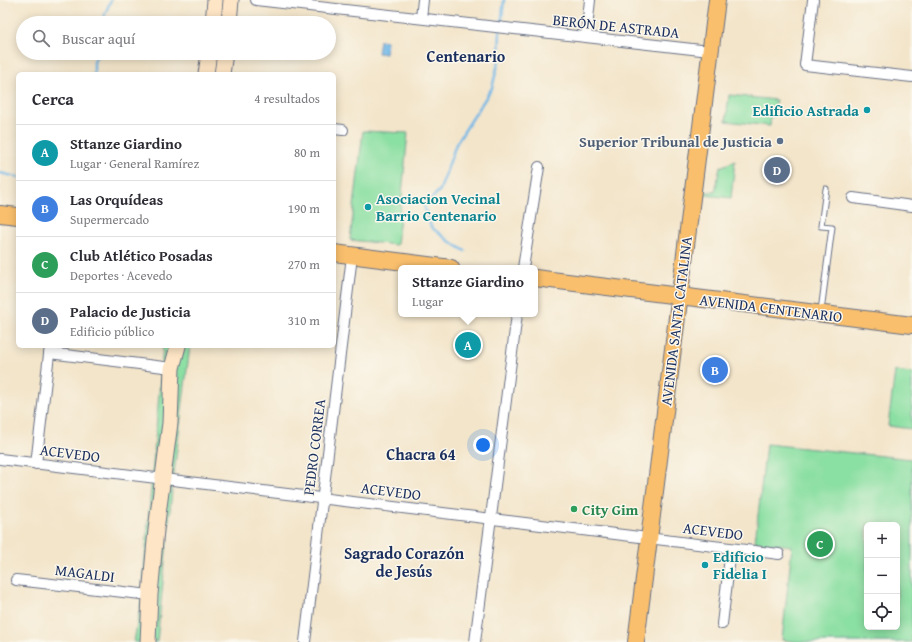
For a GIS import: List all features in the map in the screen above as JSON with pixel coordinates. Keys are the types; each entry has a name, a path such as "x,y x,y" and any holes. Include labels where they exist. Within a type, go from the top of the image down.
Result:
{"main road":[{"path":"213,16 215,0"},
{"path":"229,16 231,0"},
{"name":"AVENIDA SANTA CATALINA","path":"636,642 717,0"},
{"path":"206,72 208,60"},
{"path":"222,72 224,60"},
{"path":"0,214 16,216"},
{"path":"336,253 426,265"},
{"name":"AVENIDA CENTENARIO","path":"538,278 912,325"},
{"path":"148,642 150,595 170,423 172,368 177,348"}],"street":[{"name":"BERÓN DE ASTRADA","path":"256,0 710,51"},
{"path":"421,18 423,0"},
{"path":"586,37 590,0"},
{"path":"813,0 805,64 912,78"},
{"path":"524,265 539,166"},
{"path":"853,198 912,206"},
{"name":"PEDRO CORREA","path":"305,642 352,256"},
{"path":"475,642 517,317"},
{"path":"36,464 50,350 172,368"},
{"name":"ACEVEDO","path":"0,459 779,554"},
{"path":"722,624 731,549"},
{"name":"MAGALDI","path":"16,580 150,595"}],"lane":[{"path":"820,314 832,227 821,226 826,189"}],"green space":[{"path":"729,95 776,100 774,116 771,115 770,126 726,121"},
{"path":"363,131 408,133 397,245 350,240"},
{"path":"735,161 731,198 704,195 706,192 715,192 720,167"},
{"path":"163,348 190,348 173,480 157,642 134,642 142,595"},
{"path":"895,371 912,373 912,429 888,426"},
{"path":"766,444 912,459 912,642 801,642 782,640 792,546 755,542"}],"water":[{"path":"380,40 387,41 386,54 378,53"}],"waterway":[{"path":"105,16 111,0"},
{"path":"501,26 504,0"},
{"path":"465,251 431,227 424,206 440,190 456,144 492,88 499,60 500,30"},
{"path":"94,72 95,60"},
{"path":"0,173 16,177"}],"place":[{"name":"Edificio Astrada","path":"867,110"},
{"name":"Superior Tribunal de Justicia","path":"780,141"},
{"name":"Palacio de Justicia","path":"777,170"},
{"name":"Asociacion Vecinal Barrio Centenario","path":"368,207"},
{"name":"Sttanze Giardino","path":"468,345"},
{"name":"Las Orquídeas","path":"715,370"},
{"name":"City Gim","path":"574,509"},
{"name":"Club Atlético Posadas","path":"820,544"},
{"name":"Edificio Fidelia I","path":"705,565"}],"district":[{"name":"Centenario","path":"466,56"},
{"name":"Chacra 64","path":"421,454"},
{"name":"Sagrado Corazón de Jesús","path":"404,562"}]}
